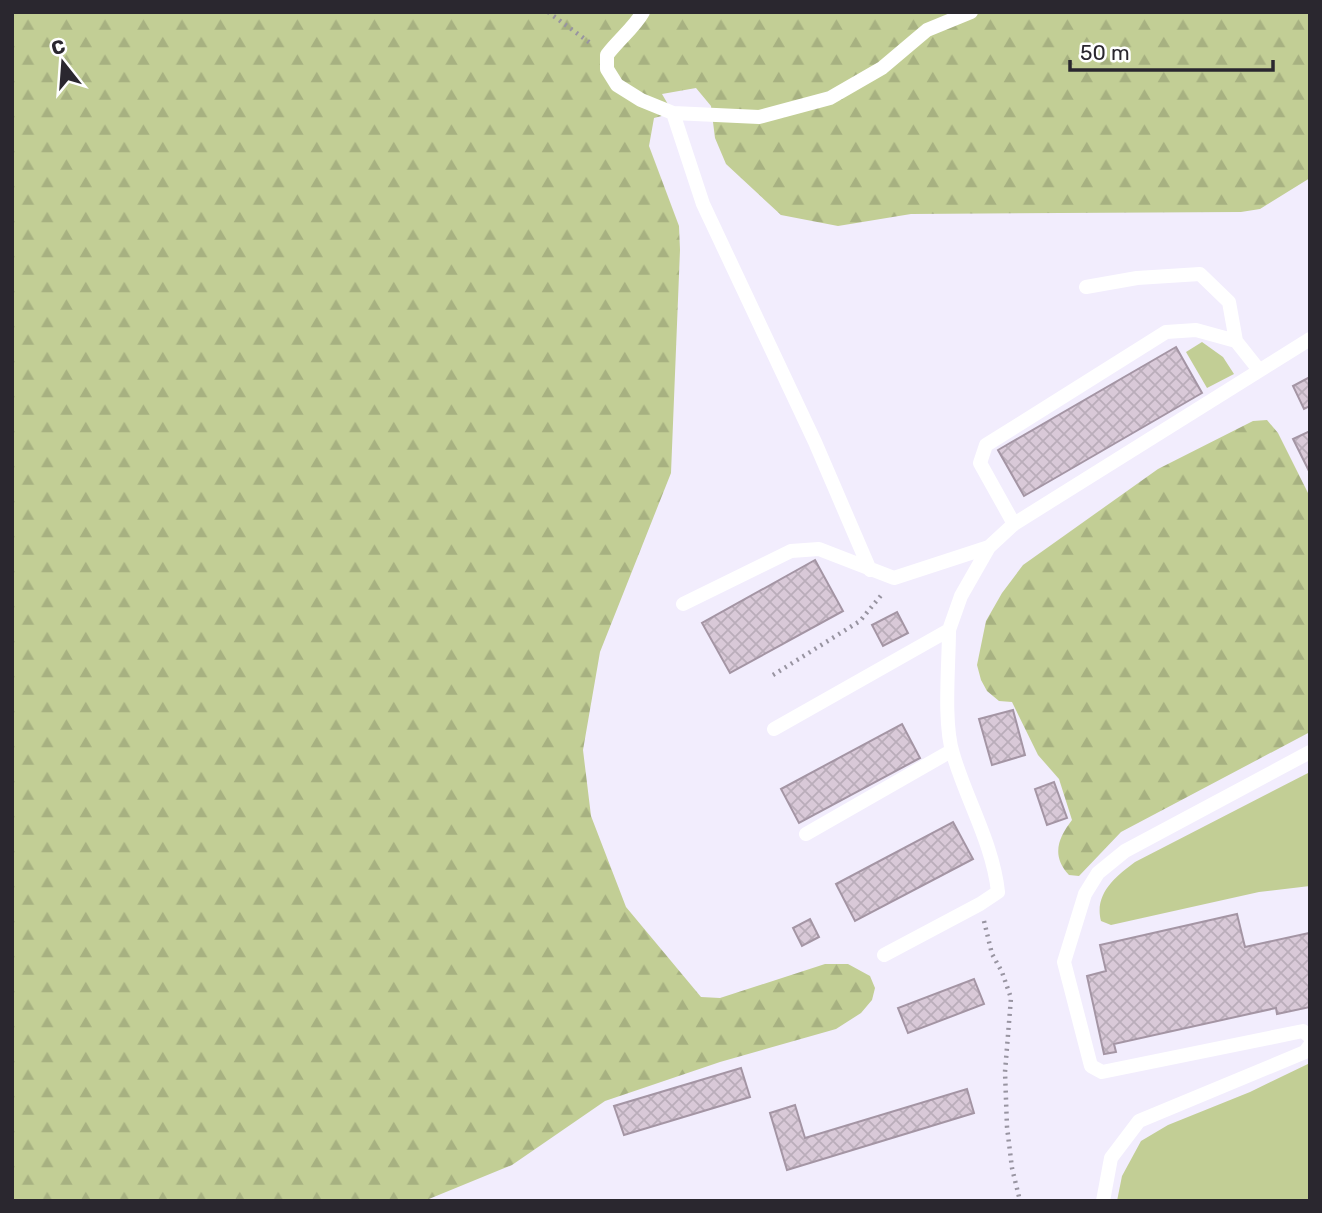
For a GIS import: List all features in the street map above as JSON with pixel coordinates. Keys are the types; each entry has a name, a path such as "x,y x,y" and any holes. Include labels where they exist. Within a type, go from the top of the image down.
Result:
{"lane":[{"path":"643,12 638,22 607,55 607,69 617,85 641,100 673,113 759,117 830,98 882,68 927,30 971,12"},
{"path":"673,113 703,204 870,570"},
{"path":"1086,287 1137,278 1200,274 1229,302 1236,341 1259,370"},
{"path":"1014,524 980,463 986,445 1166,332 1196,330 1236,341"},
{"path":"884,955 998,892 996,878 951,751 948,709 949,630 961,596 989,547 1014,524 1310,339"},
{"path":"683,604 791,551 819,550 894,578 989,547"},
{"path":"774,729 949,630"},
{"path":"806,834 951,751"},
{"path":"1310,752 1125,851 1098,873 1085,894 1064,962 1091,1066 1102,1072 1303,1031 1310,1037"},
{"path":"1103,1201 1111,1158 1139,1121 1305,1052 1310,1045"}],"path":[{"path":"548,12 607,55"},
{"path":"773,675 860,621 894,578"},
{"path":"980,904 992,954 1011,998 1005,1072 1007,1127 1012,1168 1020,1201"}],"green space":[{"path":"12,12 1310,12 1310,178 1260,209 1241,212 911,214 838,226 781,215 726,164 715,138 711,106 696,88 662,94 673,113 654,118 649,146 679,226 680,250 671,473 600,652 583,750 591,816 626,907 701,997 720,998 825,964 848,964 870,976 875,988 872,1000 861,1013 836,1029 720,1062 605,1101 512,1165 424,1201 12,1201"},
{"path":"1202,342 1223,357 1234,374 1207,388 1186,352"},
{"path":"1267,420 1278,433 1310,497 1310,732 1121,832 1079,876 1069,875 1058,854 1060,840 1072,820 1059,779 1038,755 1012,702 999,701 987,691 981,680 977,665 986,621 1023,565 1158,469 1253,421"},
{"path":"1310,772 1310,886 1259,892 1111,925 1101,921 1103,894 1120,874 1135,862"},
{"path":"1310,1063 1310,1201 1117,1201 1122,1176 1141,1141 1168,1125 1250,1092"}],"building":[{"path":"1176,347 1202,393 1024,496 998,450"},
{"path":"1310,377 1310,406 1304,409 1293,386"},
{"path":"1310,431 1310,473 1293,439"},
{"path":"815,560 843,611 730,673 702,623"},
{"path":"897,612 908,633 883,646 872,625"},
{"path":"1013,710 1025,755 992,765 979,719"},
{"path":"902,724 920,758 799,823 781,789"},
{"path":"1054,782 1067,818 1047,825 1035,789"},
{"path":"953,822 973,859 855,921 836,884"},
{"path":"1237,914 1245,947 1309,933 1310,1007 1277,1014 1276,1008 1114,1044 1116,1052 1104,1054 1087,976 1106,971 1100,945"},
{"path":"810,919 819,937 802,946 793,928"},
{"path":"974,979 984,1004 908,1033 898,1008"},
{"path":"741,1068 750,1097 624,1135 614,1106"},
{"path":"967,1089 974,1113 787,1170 770,1113 795,1105 805,1138"}]}
